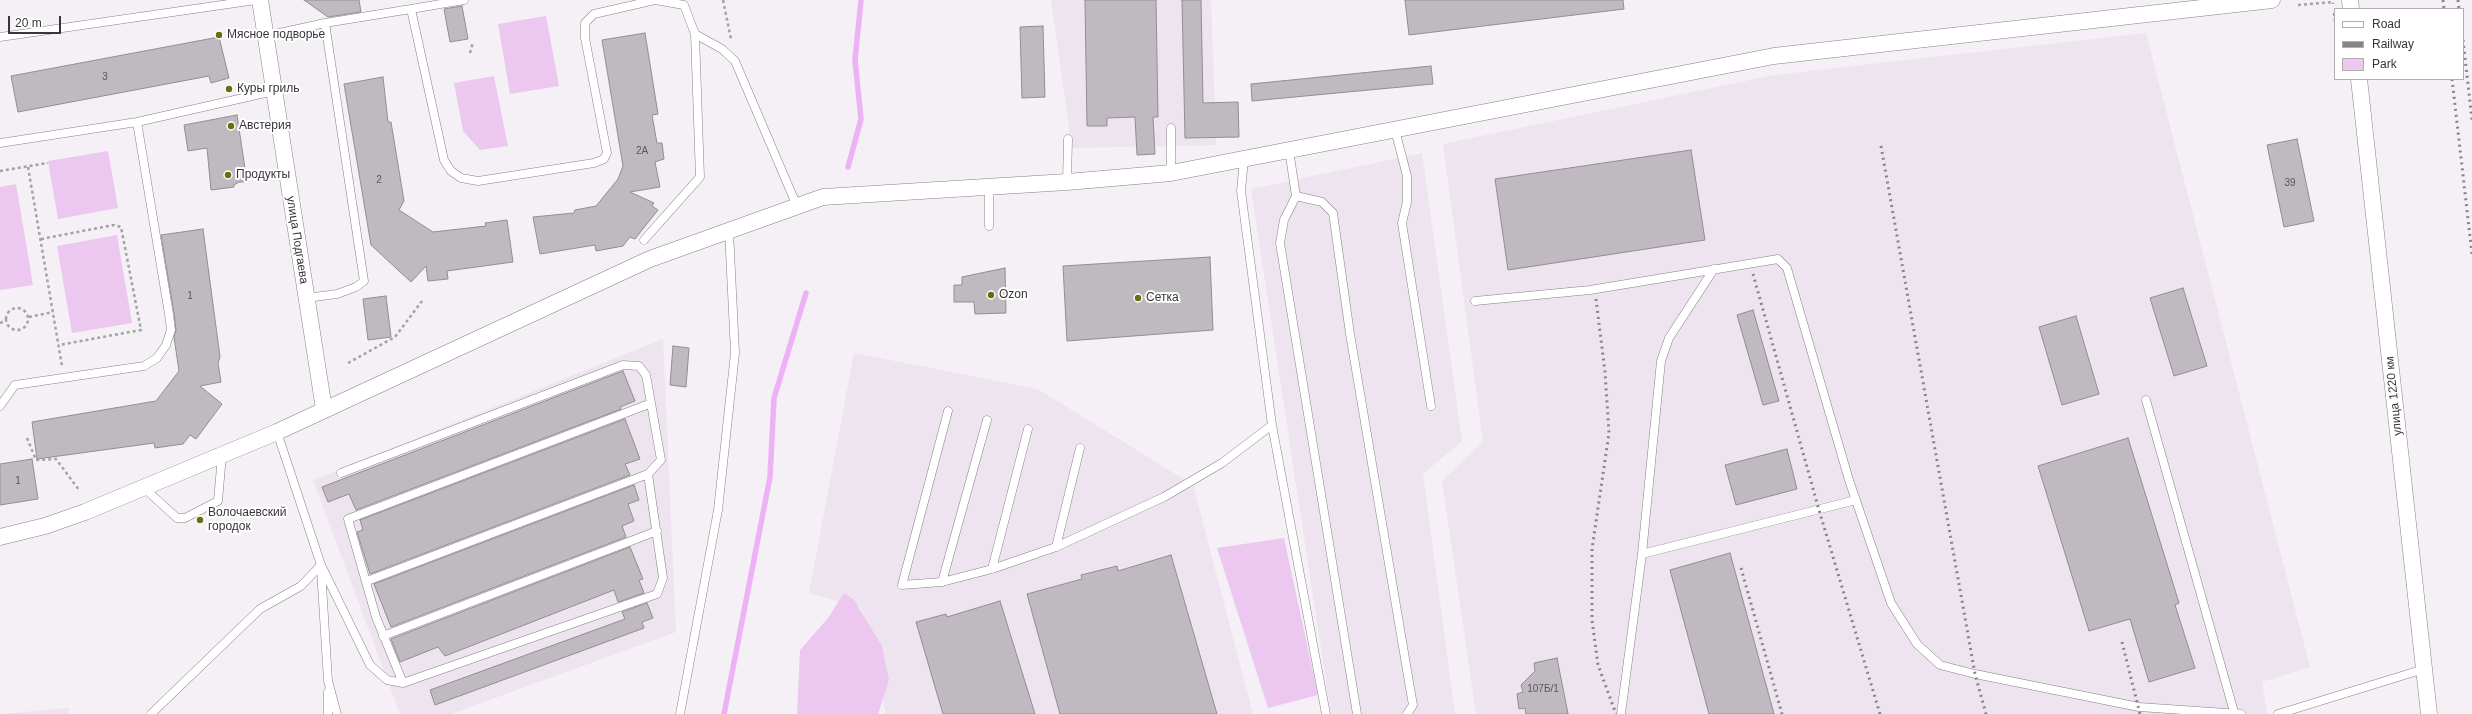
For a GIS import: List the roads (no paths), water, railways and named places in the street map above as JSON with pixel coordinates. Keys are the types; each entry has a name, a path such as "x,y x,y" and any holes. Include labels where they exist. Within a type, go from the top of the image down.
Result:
{"street":[{"name":"улица Подгаева","path":"260,0 324,409"},
{"path":"0,537 44,526 222,455 277,432 650,259 823,197 1067,182 1171,173 1774,56 2272,0"},
{"name":"улица 1220 км","path":"2359,80 2429,714"}],"lane":[{"path":"0,37 256,0"},
{"path":"266,36 325,23 464,0"},
{"path":"411,9 444,160 451,171 461,178 478,182 594,163 604,159 607,153 585,38 584,24 594,14 655,0 684,5 695,34 700,177 644,240"},
{"path":"306,298 336,294 356,287 364,281 325,23"},
{"path":"695,34 722,49 735,61 797,206"},
{"path":"0,143 137,122 274,91"},
{"path":"0,406 15,385 64,379 144,366 157,358 166,345 171,330 137,122"},
{"path":"1171,128 1171,173"},
{"path":"1395,130 1407,176 1407,202 1402,222 1431,406"},
{"path":"1067,182 1068,139"},
{"path":"1289,150 1296,196 1284,220 1280,243 1357,714"},
{"path":"1244,159 1241,191 1272,424 1326,714"},
{"path":"989,187 989,226"},
{"path":"1296,196 1322,202 1333,213 1350,334 1413,705 1407,714"},
{"path":"680,714 718,510 735,353 729,230"},
{"path":"1475,301 1590,290 1778,259 1787,268 1856,500 1891,603 1917,644 1940,665 2139,707 2238,713 2146,400"},
{"path":"1621,714 1642,554 1661,361 1669,338 1714,269"},
{"path":"341,473 623,365 639,366 646,375 649,404 661,460 648,474 367,581"},
{"path":"403,683 383,636 348,519 649,404"},
{"path":"948,411 902,585 942,582 992,569 1056,547 1164,497 1222,462 1272,424"},
{"path":"942,582 987,420"},
{"path":"992,569 1028,429"},
{"path":"277,432 321,565 370,665 387,680 403,683 657,594 663,578 648,474"},
{"path":"1056,547 1080,448"},
{"path":"143,487 176,518 185,518 218,501 222,455"},
{"path":"1642,554 1856,500"},
{"path":"383,636 657,531"},
{"path":"321,565 328,681 328,714"},
{"path":"151,714 260,609 301,586 321,565"},
{"path":"2278,714 2424,668"},
{"path":"328,681 338,714"}],"waterway":[{"path":"848,167 861,119 855,60 861,0"},
{"path":"724,714 770,477 774,398 806,293"}],"railway":[{"path":"2443,0 2444,8"},
{"path":"2458,0 2459,8"},
{"path":"2464,49 2472,120"},
{"path":"2452,80 2472,254"},
{"path":"1881,146 1975,674 1986,714"},
{"path":"1753,274 1819,510 1880,714"},
{"path":"1596,299 1605,372 1609,433 1592,549 1592,620 1598,665 1616,714"},
{"path":"1741,568 1782,714"},
{"path":"2122,642 2140,714"}],"place":[{"name":"Мясное подворье","path":"219,35"},
{"name":"Куры гриль","path":"229,89"},
{"name":"Австерия","path":"231,126"},
{"name":"Продукты","path":"228,175"},
{"name":"Ozon","path":"991,295"},
{"name":"Сетка","path":"1138,298"},
{"name":"Волочаевский городок","path":"200,520"}]}
